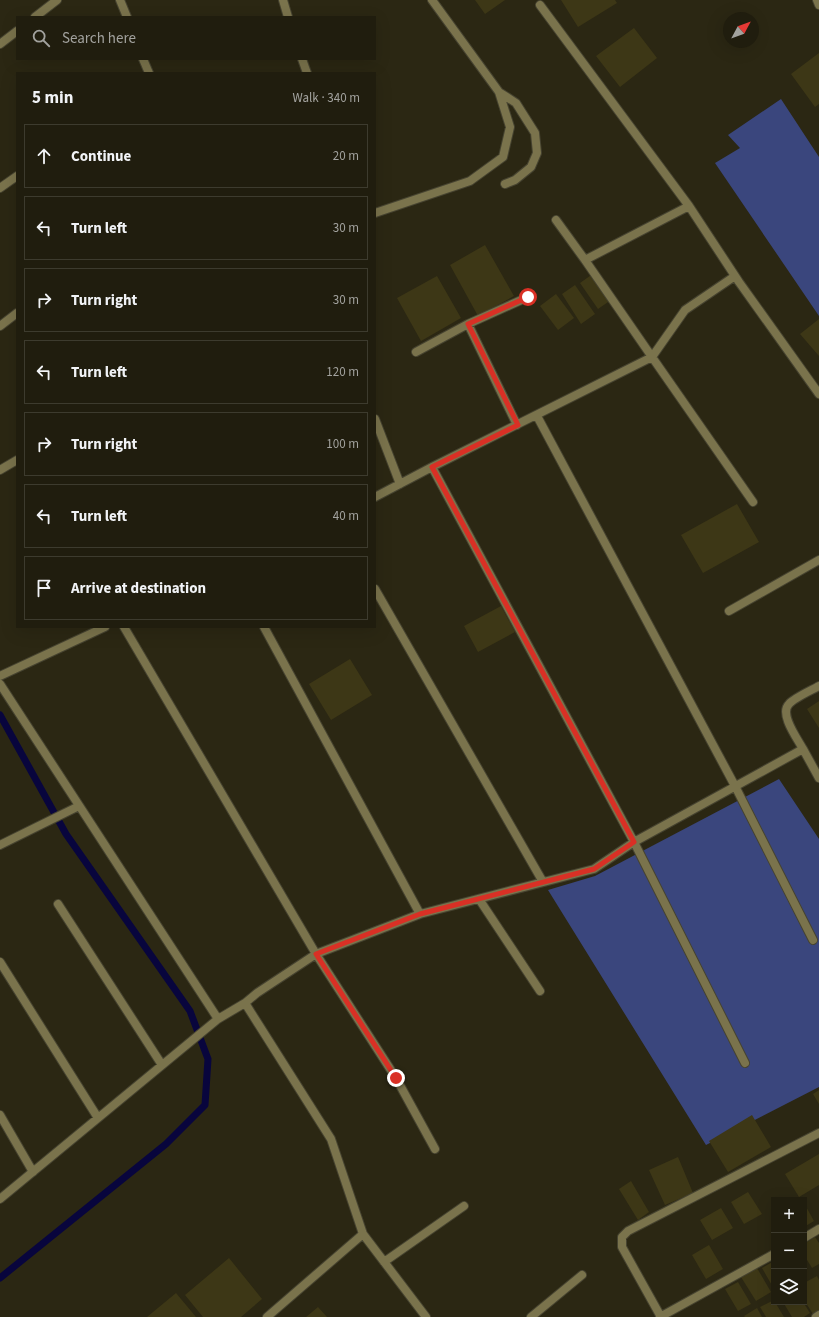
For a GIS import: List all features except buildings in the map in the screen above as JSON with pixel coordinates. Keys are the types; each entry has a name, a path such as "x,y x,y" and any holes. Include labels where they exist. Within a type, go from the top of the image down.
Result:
{"street":[{"path":"36,16 57,0"},
{"path":"120,0 127,16"},
{"path":"283,0 288,16"},
{"path":"376,213 470,181 503,157 510,127 499,92 432,0"},
{"path":"817,0 819,5"},
{"path":"540,5 689,206 735,276 819,394"},
{"path":"0,44 16,32"},
{"path":"143,60 148,72"},
{"path":"302,60 307,72"},
{"path":"499,92 516,102 535,133 537,153 530,167 515,180 505,184"},
{"path":"0,188 16,177"},
{"path":"586,260 689,206"},
{"path":"556,220 586,260 753,502"},
{"path":"376,496 652,357 685,310 735,276"},
{"path":"416,352 468,324 528,297"},
{"path":"0,326 16,314"},
{"path":"468,324 518,425"},
{"path":"537,416 735,786 813,940"},
{"path":"376,423 400,484"},
{"path":"0,470 16,461"},
{"path":"432,467 634,842 746,1063"},
{"path":"729,611 819,560"},
{"path":"376,591 544,882"},
{"path":"0,676 102,628"},
{"path":"125,628 316,954 396,1078 435,1149"},
{"path":"265,628 420,914"},
{"path":"0,684 218,1019"},
{"path":"819,686 789,703 785,710 786,717 819,778"},
{"path":"0,1199 218,1019 245,1003 257,993 316,954 420,914 594,869 634,842 802,749"},
{"path":"0,844 79,806"},
{"path":"479,899 540,991"},
{"path":"58,904 162,1065"},
{"path":"0,962 98,1118"},
{"path":"245,1003 331,1139 363,1234 426,1317"},
{"path":"0,1115 34,1172"},
{"path":"771,1256 661,1317 622,1247 622,1238 628,1231 819,1133"},
{"path":"384,1262 464,1206"},
{"path":"807,1236 819,1229"},
{"path":"267,1317 363,1234"},
{"path":"531,1317 582,1275"}],"shaded area":[{"path":"781,99 819,157 819,316 715,163 740,148 728,135"},
{"path":"779,779 819,839 819,1087 706,1145 548,890 595,876"}],"waterway":[{"path":"0,715 66,834 190,1011 208,1059 205,1105 166,1144 0,1278"}],"route":[{"path":"396,1078 316,954 420,914 594,869 634,842 432,467 518,425 468,324 528,297"}]}
